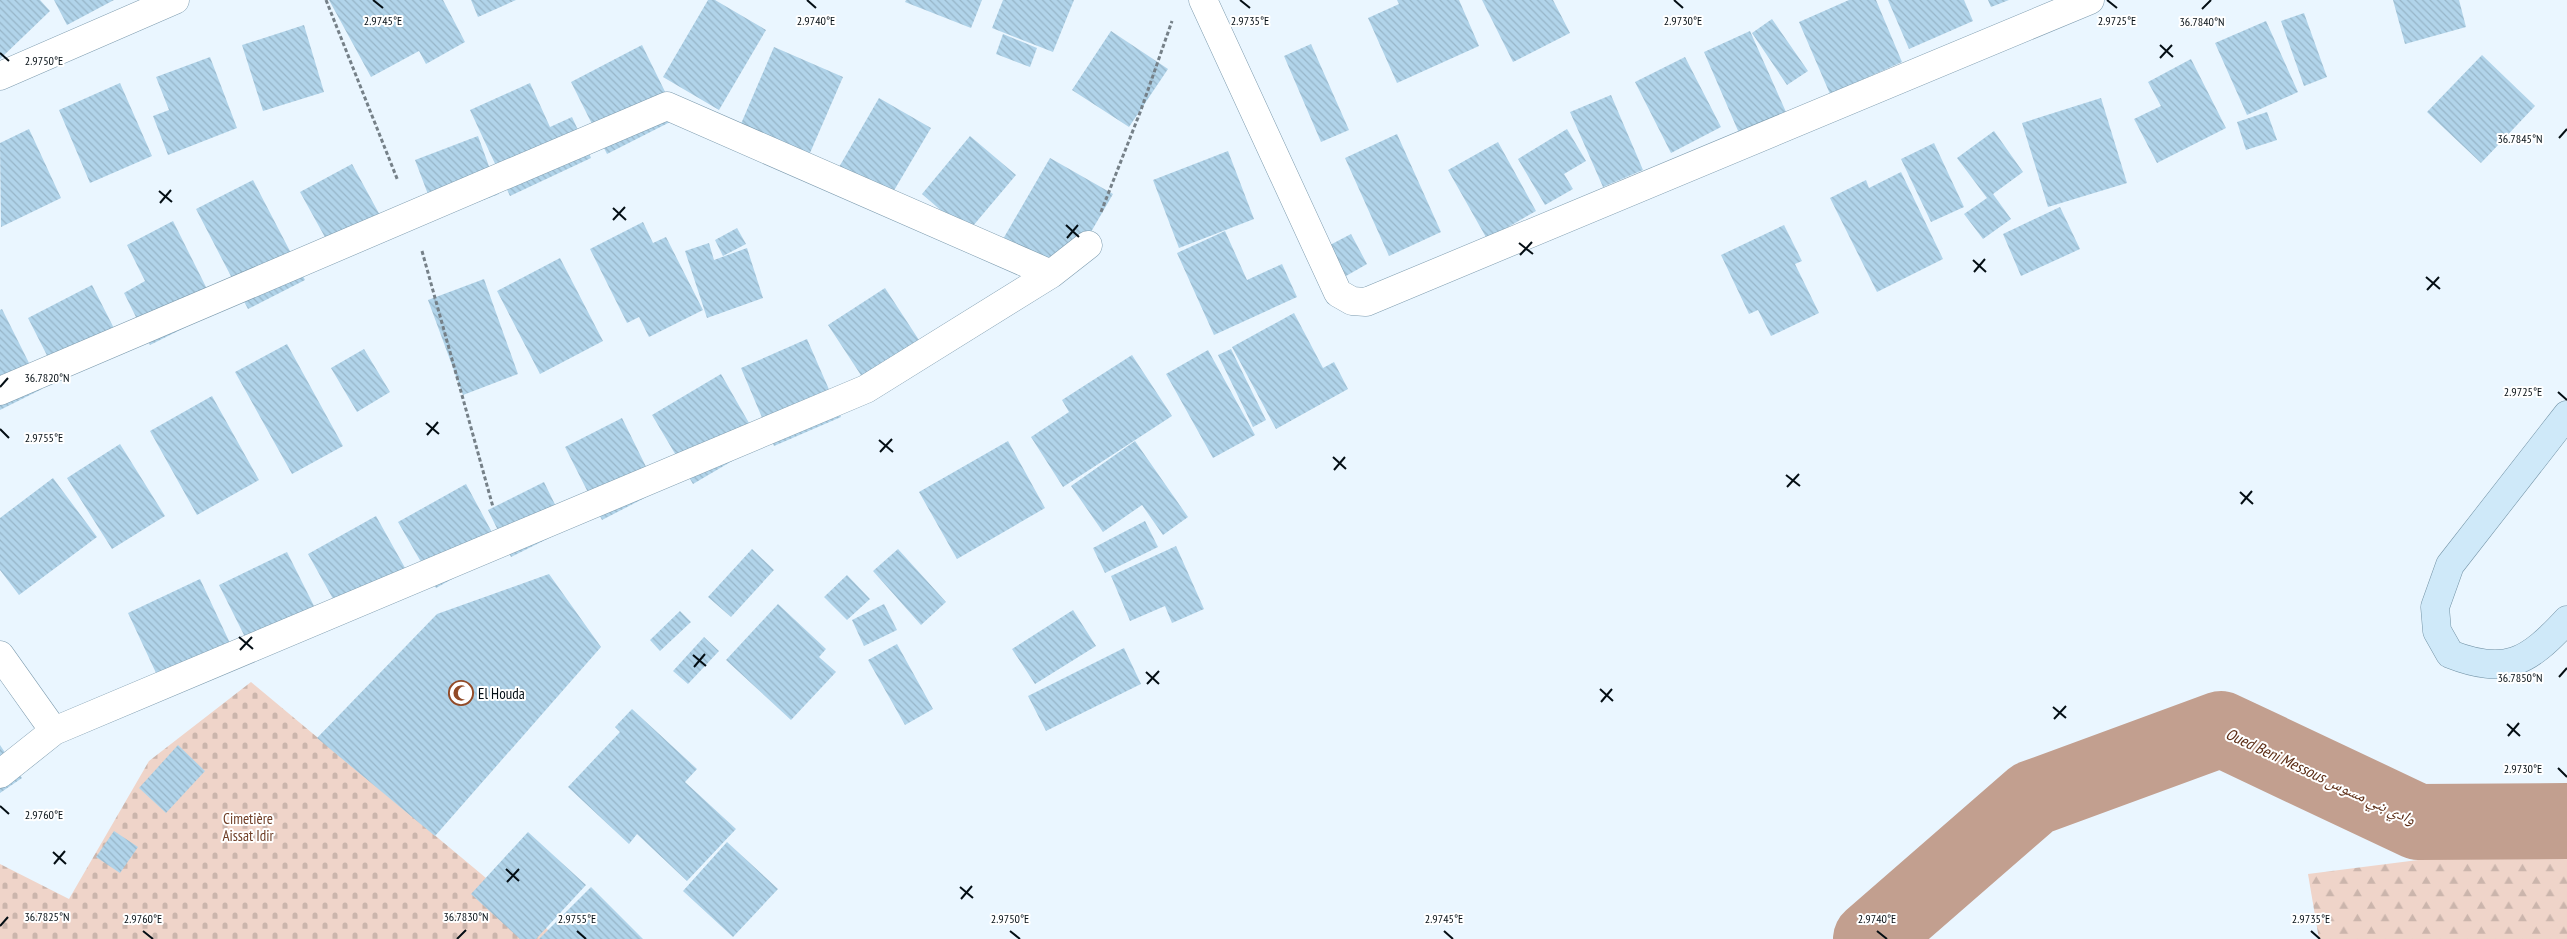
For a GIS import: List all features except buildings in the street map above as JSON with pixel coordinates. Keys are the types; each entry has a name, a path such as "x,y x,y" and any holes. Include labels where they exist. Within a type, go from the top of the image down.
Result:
{"main road":[{"path":"2567,415 2450,565 2435,607 2437,631 2450,654 2474,664 2506,665 2515,661 2541,648 2567,620"}],"street":[{"path":"0,76 175,0"},
{"path":"1202,0 1338,293 1352,301 1366,302 2090,0"},
{"path":"0,391 667,106 1051,274"},
{"path":"0,774 54,731 866,389 1051,274 1088,245"},
{"path":"0,655 54,731"}],"path":[{"path":"326,0 412,214 502,542"},
{"path":"1088,245 1141,110 1173,18"}],"green space":[{"name":"Cimetière Aissat Idir","path":"251,682 559,939 0,939 0,864 69,899 149,761"},
{"path":"2567,841 2567,939 2319,939 2308,874"}],"waterway":[{"name":"Oued Beni Messous وادي بني مسوس","path":"1871,939 2033,798 2221,729 2418,822 2567,821"}],"place":[{"name":"El Houda","path":"461,693"}]}
